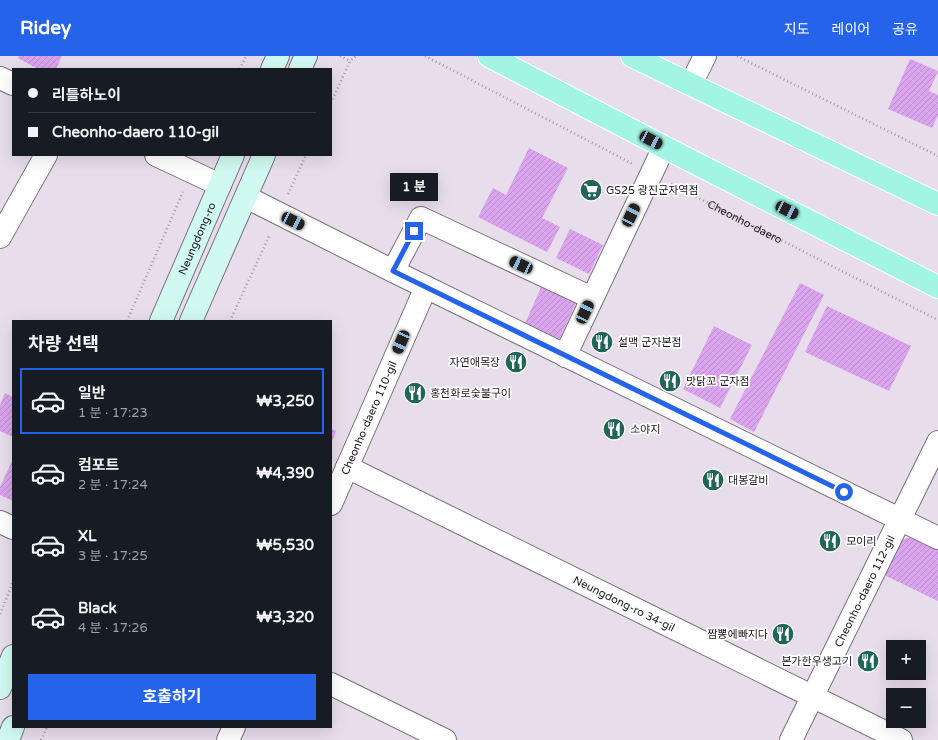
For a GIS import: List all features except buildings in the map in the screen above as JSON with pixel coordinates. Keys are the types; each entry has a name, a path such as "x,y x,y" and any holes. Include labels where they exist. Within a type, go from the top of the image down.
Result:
{"main road":[{"path":"272,68 278,56"},
{"path":"300,68 306,56"},
{"path":"490,56 938,287"},
{"path":"632,56 938,204"},
{"name":"Neungdong-ro","path":"160,320 233,156"},
{"path":"191,320 264,156"},
{"path":"220,185 246,197"},
{"path":"0,688 12,658"},
{"path":"8,740 13,728"}],"street":[{"path":"691,84 705,56"},
{"path":"0,78 12,84"},
{"path":"565,356 664,147"},
{"path":"0,237 45,156"},
{"path":"158,156 220,185"},
{"path":"246,197 565,356 938,538"},
{"path":"393,271 421,218 592,298"},
{"name":"Cheonho-daero 110-gil","path":"332,502 426,287"},
{"name":"Cheonho-daero 112-gil","path":"791,740 938,442"},
{"name":"Neungdong-ro 34-gil","path":"347,468 901,740"},
{"path":"0,522 12,528"},
{"path":"332,685 417,734 446,740"},
{"path":"228,740 234,728"}],"path":[{"path":"240,68 246,56"},
{"path":"340,56 350,61"},
{"path":"332,101 350,61 356,56"},
{"name":"Cheonho-daero","path":"425,56 651,174 938,320"},
{"path":"737,56 938,156"},
{"path":"230,320 306,156"},
{"path":"126,320 192,173"},
{"path":"0,614 12,584"},
{"path":"41,740 47,728"}],"place":[{"name":"GS25 광진군자역점","path":"591,190"},
{"name":"설맥 군자본점","path":"602,342"},
{"name":"자연애목장","path":"516,362"},
{"name":"맛닭꼬 군자점","path":"670,381"},
{"name":"홍천화로숯불구이","path":"415,393"},
{"name":"소야지","path":"614,429"},
{"name":"대봉갈비","path":"713,480"},
{"name":"모이리","path":"830,541"},
{"name":"짬뽕에빠지다","path":"783,634"},
{"name":"본가한우생고기","path":"868,661"}],"route":[{"path":"414,231 393,271 844,492"}]}
